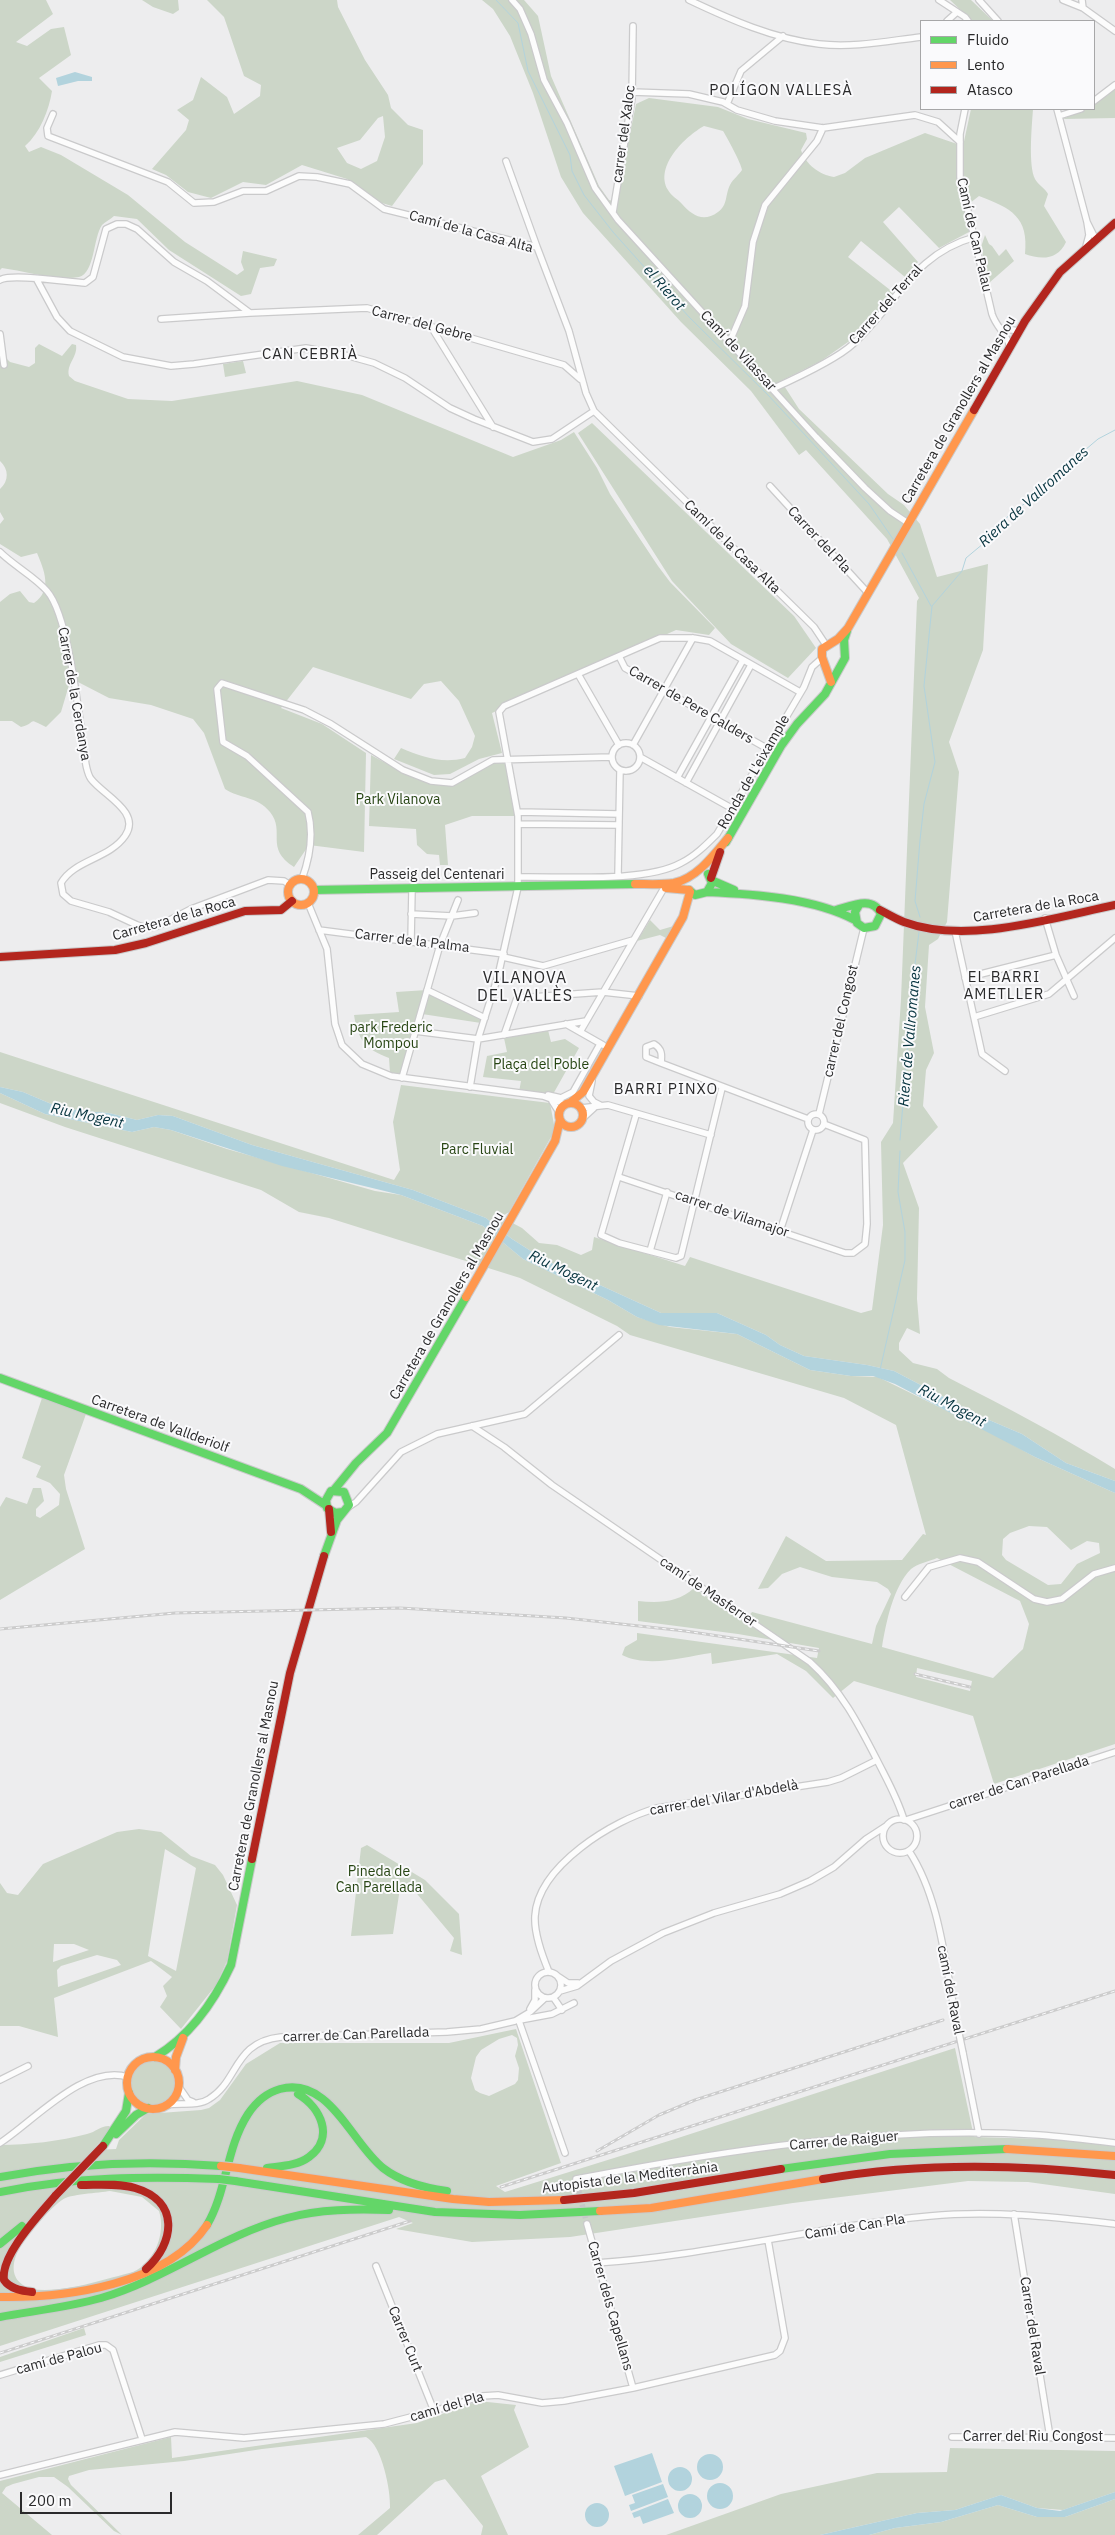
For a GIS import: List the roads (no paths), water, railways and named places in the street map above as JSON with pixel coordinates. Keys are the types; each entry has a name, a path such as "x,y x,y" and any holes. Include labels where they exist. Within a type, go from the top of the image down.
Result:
{"main road":[{"name":"Carretera de Granollers al Masnou","path":"844,649 848,628 1019,331 1054,279 1115,223"},
{"name":"Carretera de Granollers al Masnou","path":"829,644 848,628"},
{"path":"583,1092 581,1108 583,1118 578,1125 570,1127 564,1125 559,1116 568,1103 583,1092 683,917 710,888 713,866 781,746 797,724 822,699 845,658 844,649 829,644 821,652 831,682"},
{"path":"823,661 831,667 839,666"},
{"path":"728,838 706,865 688,876 687,885 695,895 705,893 748,894"},
{"path":"698,870 706,873 711,879 724,887 748,894 836,910 855,920 864,928 872,928 878,924 881,917 880,910 871,902 836,910"},
{"name":"Passeig del Centenari","path":"314,890 337,888 518,887 673,883 688,876"},
{"path":"302,879 310,882 314,890 313,896 308,903 300,905 292,901 288,894 290,885 302,879"},
{"name":"Passeig del Centenari","path":"559,886 664,888 690,891"},
{"path":"683,917 690,891"},
{"name":"Carretera de la Roca","path":"0,958 115,950 146,943 245,911 281,910 292,901"},
{"path":"855,920 855,912 860,905"},
{"name":"Carretera de la Roca","path":"878,924 902,922 955,931 981,930 1115,905"},
{"name":"Carretera de la Roca","path":"880,910 902,922"},
{"path":"568,1103 581,1108"},
{"name":"Carretera de Granollers al Masnou","path":"555,1141 559,1116"},
{"name":"Carretera de Granollers al Masnou","path":"332,1491 392,1426 555,1141 570,1127"},
{"name":"Carretera de Vallderiolf","path":"0,1378 311,1494 328,1508"},
{"path":"347,1495 341,1490 332,1491 326,1496 328,1508 335,1513 345,1510 347,1495 345,1485 348,1474"},
{"name":"Carretera de Vallderiolf","path":"311,1494 332,1491"},
{"name":"Carretera de Granollers al Masnou","path":"328,1508 331,1534"},
{"name":"Carretera de Granollers al Masnou","path":"155,2057 165,2052 185,2034 218,1992 231,1965 290,1673 331,1534 345,1510"},
{"name":"Carretera de Granollers al Masnou","path":"175,2070 176,2057 185,2034"},
{"path":"104,2146 126,2111 130,2071 140,2061 155,2057 166,2060 175,2070 178,2088 176,2096 166,2105 148,2108 130,2120 56,2196 6,2251 0,2263 0,2271 6,2282 20,2291 63,2292 90,2289 137,2275 172,2260 198,2237 211,2217 219,2200 235,2142 246,2118 262,2098 282,2088 299,2088 317,2096 337,2114 381,2166 397,2177 415,2184 438,2190 486,2196 602,2197"},
{"path":"129,2093 136,2102 148,2108"},
{"path":"148,2280 185,2257 201,2242 214,2224 224,2202 244,2136 262,2107 270,2099 284,2094 298,2094 311,2102 321,2115 324,2128 321,2142 316,2150 298,2163 254,2169"},
{"name":"Autopista de la Mediterrània","path":"0,2177 32,2170 97,2163 165,2162 254,2169 406,2193 486,2201 526,2202 602,2197 814,2163 894,2153 1013,2149 1115,2156"},
{"name":"Autopista de la Mediterrània","path":"0,2192 36,2184 116,2177 219,2179 435,2212 520,2215 651,2208 840,2176 933,2167 1056,2168 1115,2175"},
{"path":"36,2184 114,2185 144,2191 154,2198 168,2215 170,2233 167,2245 158,2259 137,2275"},
{"path":"0,2244 56,2196"},
{"path":"0,2317 78,2304 116,2292 148,2280 253,2230 294,2216 341,2209 435,2212"},
{"path":"0,2297 50,2296 63,2292"},
{"path":"0,2302 31,2303 66,2300 116,2292"},
{"path":"0,2313 31,2303"}],"street":[{"name":"Camí de Vilassar","path":"512,0 520,9 531,34 544,80 567,123 595,188 613,212 772,389 865,488 890,511 908,523"},
{"path":"689,0 730,19 783,36 818,44 856,45 920,37"},
{"path":"939,0 967,20"},
{"path":"979,0 997,20"},
{"path":"1063,0 1083,8 1115,31"},
{"path":"1082,0 1083,8"},
{"path":"948,20 957,12"},
{"name":"carrer del Xaloc","path":"613,212 632,92 633,26"},
{"path":"727,104 741,72 783,36"},
{"path":"1095,100 1115,85"},
{"path":"632,92 689,94 727,104 737,110 775,121 823,128 915,114 938,122 960,142"},
{"name":"Camí de Can Palau","path":"965,110 960,142 960,177 994,322 1006,336 1010,347"},
{"path":"1057,110 1087,222 1090,232 1096,240"},
{"path":"1059,116 1078,110"},
{"name":"Camí de la Casa Alta","path":"53,114 47,128 48,136 168,182 194,203 214,202 243,190 266,191 298,176 317,177 350,184 384,209 537,247 568,331 583,383 594,411 814,627 829,644"},
{"path":"730,341 745,306 754,242 766,205 817,141 823,128"},
{"path":"506,161 537,247"},
{"path":"0,280 5,277 18,276 37,280 85,283 93,277 106,229 116,224 126,224 137,229 174,262 214,286 250,312"},
{"path":"1090,232 1108,229"},
{"path":"1085,250 1090,232"},
{"name":"Carrer del Terral","path":"772,389 797,378 852,345 923,263 940,251 975,237"},
{"path":"37,280 57,317 70,332 124,357 170,366 306,348 350,356 374,363 405,378 450,408 533,442 552,439 594,411"},
{"name":"Carrer del Gebre","path":"161,319 250,312 367,308 564,365 574,372 583,383"},
{"path":"430,325 493,427"},
{"path":"1000,328 1019,331"},
{"path":"0,334 4,365"},
{"name":"Carrer del Pla","path":"770,486 868,593"},
{"name":"Carrer de la Cerdanya","path":"0,552 47,590 56,604 69,654 86,764 90,778 123,809 129,820 129,831 123,840 108,852 66,874 60,884 63,894 71,901 110,912 137,925 148,928 158,926 191,909 268,880 284,881 290,885"},
{"path":"470,1087 478,1040 504,955 518,887 518,812 499,712 504,706 660,638 693,638 710,642 800,692"},
{"path":"633,745 693,638"},
{"name":"Carrer de Pere Calders","path":"619,656 625,668 768,749"},
{"path":"677,778 743,660"},
{"name":"Ronda de L'eixample","path":"518,877 641,876 681,864 698,852 717,834 768,749 812,667 823,661"},
{"path":"686,782 752,665"},
{"path":"578,674 619,744"},
{"path":"302,879 311,856 311,822 308,812 247,756 223,742 217,689 222,682 304,710 331,724 403,770 431,781 452,783 493,760 509,758 612,757"},
{"path":"628,743 638,750 640,757 635,768 620,770 615,766 612,757 619,744 628,743"},
{"path":"640,757 733,809"},
{"path":"618,875 620,770"},
{"path":"518,812 620,814"},
{"path":"518,824 619,825"},
{"path":"411,941 412,888"},
{"path":"580,1032 664,888"},
{"path":"402,1078 440,945 458,900"},
{"path":"308,903 327,949 335,1024 342,1045 362,1064 402,1078 561,1098 573,1092 600,1044"},
{"path":"411,914 452,916 476,913"},
{"path":"1046,918 1056,955 1074,996"},
{"name":"carrer del Congost","path":"819,1114 864,928"},
{"name":"Carrer de la Palma","path":"319,930 504,955 543,966 633,940"},
{"path":"955,931 982,1054 1005,1071"},
{"path":"974,1017 1049,994 1115,938"},
{"path":"966,978 1056,955"},
{"path":"427,990 485,1018"},
{"path":"504,1035 517,998 603,992 639,996"},
{"path":"415,1030 478,1040 586,1021"},
{"path":"566,1024 600,1044 609,1047"},
{"path":"661,1063 722,1088 808,1119"},
{"path":"594,1074 589,1096 597,1106"},
{"path":"636,1115 601,1235 676,1258 681,1256 696,1201 722,1088"},
{"path":"543,1096 568,1103"},
{"path":"550,1099 559,1116"},
{"path":"583,1118 597,1106"},
{"path":"581,1108 597,1106 711,1135"},
{"path":"808,1119 811,1115 819,1114 824,1120 821,1128 814,1130"},
{"path":"808,1119 809,1126 814,1130"},
{"name":"carrer de Vilamajor","path":"619,1177 696,1201 845,1253 853,1253 865,1244 867,1224 865,1140 824,1124"},
{"path":"780,1231 814,1130"},
{"path":"650,1251 667,1192"},
{"path":"345,1510 362,1496 402,1452 437,1434 525,1414 620,1335"},
{"name":"camí de Masferrer","path":"472,1426 504,1447 552,1485 810,1662 826,1676 844,1699 862,1729 905,1820"},
{"path":"347,1495 362,1496"},
{"path":"905,1597 929,1567 960,1558 978,1562 1034,1599 1047,1602 1062,1599 1094,1574 1115,1568"},
{"name":"carrer de Can Parellada","path":"905,1820 1115,1752"},
{"name":"carrer del Vilar d'Abdelà","path":"548,1972 535,1917 540,1898 569,1857 588,1841 636,1814 657,1808 828,1782 841,1778 876,1760"},
{"name":"camí de Masferrer","path":"896,1801 896,1820"},
{"path":"886,1826 884,1843 887,1848 898,1853 909,1851 916,1843 915,1827 924,1814"},
{"path":"535,1990 545,1998 554,1997 560,1991 582,1982 611,1962 663,1933 714,1913 780,1894 810,1881 834,1866 858,1846 896,1820 905,1820 915,1827"},
{"path":"858,1846 873,1839 884,1843"},
{"name":"camí del Raval","path":"909,1851 920,1867 934,1908 979,2134"},
{"name":"carrer del Vilar d'Abdelà","path":"540,1974 543,1970 543,1956"},
{"path":"565,2153 519,2019 535,2000 535,1981 540,1974 548,1972 568,1983 582,1982"},
{"path":"556,1976 561,1983 560,1991"},
{"path":"554,1997 562,2010"},
{"name":"carrer de Can Parellada","path":"519,2019 545,1998"},
{"name":"carrer de Can Parellada","path":"166,2105 207,2101 215,2095 243,2055 251,2048 273,2038 455,2032 487,2028 562,2010 574,2003"},
{"path":"0,2080 28,2066"},
{"path":"0,2143 89,2080 110,2074 128,2077"},
{"path":"178,2088 188,2100 193,2102"},
{"name":"Carrer de Raiguer","path":"578,2188 576,2180 638,2167 834,2140 919,2134 979,2134 1039,2135 1115,2143"},
{"name":"Camí de Can Pla","path":"596,2263 657,2258 929,2216 1014,2214 1115,2224"},
{"name":"Carrer del Raval","path":"1014,2214 1050,2438"},
{"name":"Carrer dels Capellans","path":"587,2224 596,2263 633,2388"},
{"name":"camí del Pla","path":"0,2475 142,2439 181,2432 237,2438 384,2424 482,2396 498,2395 548,2403 633,2388 775,2356 780,2351 785,2338 768,2240"},
{"name":"Carrer Curt","path":"376,2266 434,2411"},
{"name":"camí de Palou","path":"0,2375 99,2345 106,2345 113,2350 142,2439"},
{"name":"Carrer del Riu Congost","path":"952,2437 1115,2438"}],"water":[{"path":"75,72 92,77 92,81 78,81 58,86 56,78"},
{"name":"Riu Mogent","path":"0,1087 23,1092 56,1106 82,1111 109,1113 137,1120 158,1115 173,1116 252,1145 413,1190 486,1218 512,1239 545,1260 661,1313 717,1313 766,1335 780,1345 804,1356 894,1371 982,1417 1022,1434 1066,1463 1115,1481 1115,1493 1035,1457 895,1384 873,1376 851,1376 810,1370 737,1334 659,1325 637,1317 608,1300 523,1259 483,1226 401,1195 282,1166 171,1130 154,1127 132,1132 45,1114 0,1093"},
{"path":"652,2453 662,2482 625,2496 614,2466"},
{"path":"710,2454 719,2458 723,2467 719,2476 710,2480 701,2476 697,2467 701,2458"},
{"path":"680,2467 689,2470 692,2479 689,2488 680,2491 671,2488 668,2479 671,2470"},
{"path":"720,2483 729,2487 733,2496 729,2505 720,2509 711,2505 707,2496 711,2487"},
{"path":"663,2484 668,2497 631,2511 629,2505 635,2503 632,2495"},
{"path":"1115,2492 1115,2499 1065,2517 1037,2517 998,2505 941,2522 895,2528 869,2535 820,2535 917,2513 955,2510 1001,2495 1037,2508 1060,2511"},
{"path":"690,2494 695,2495 701,2501 701,2511 695,2517 690,2518 685,2517 679,2511 678,2506 679,2501 685,2495"},
{"path":"668,2499 674,2513 643,2524 640,2516 634,2518 632,2513"},
{"path":"597,2503 602,2504 608,2510 608,2520 602,2526 597,2527 592,2526 586,2520 585,2515 586,2510 592,2504"}],"waterway":[{"name":"el Rierot","path":"496,0 518,23 528,71 570,155 572,171 584,195 613,232 689,317 768,395 869,504 893,539"},
{"name":"Riera de Vallromanes","path":"920,917 915,901 920,840 924,804 935,762 924,686 932,606 962,571 966,558 990,538 1009,515 1057,480 1078,456 1098,439 1115,430"},
{"name":"el Rierot","path":"902,553 931,606"},
{"name":"Riera de Vallromanes","path":"900,1140 913,980 919,932"},
{"name":"Riera de Vallromanes","path":"880,1370 905,1260 905,1232 898,1192 900,1151"}],"tunnel":[{"path":"578,2188 587,2224"}],"railway":[{"path":"0,1629 175,1613 400,1608 566,1618 685,1631 819,1651"},
{"path":"915,1674 970,1687"},
{"path":"501,2187 1115,1991"},
{"path":"597,2151 659,2115 695,2100 943,2020"},
{"path":"0,2353 410,2221"}],"district":[{"name":"POLÍGON VALLESÀ","path":"781,91"},
{"name":"CAN CEBRIÀ","path":"310,355"},
{"name":"EL BARRI AMETLLER","path":"1004,986"},
{"name":"VILANOVA DEL VALLÈS","path":"525,987"},
{"name":"BARRI PINXO","path":"666,1090"}],"park label":[{"name":"Park Vilanova","path":"398,800"},
{"name":"park Frederic Mompou","path":"391,1036"},
{"name":"Plaça del Poble","path":"541,1065"},
{"name":"Parc Fluvial","path":"477,1150"},
{"name":"Pineda de Can Parellada","path":"379,1880"}]}
